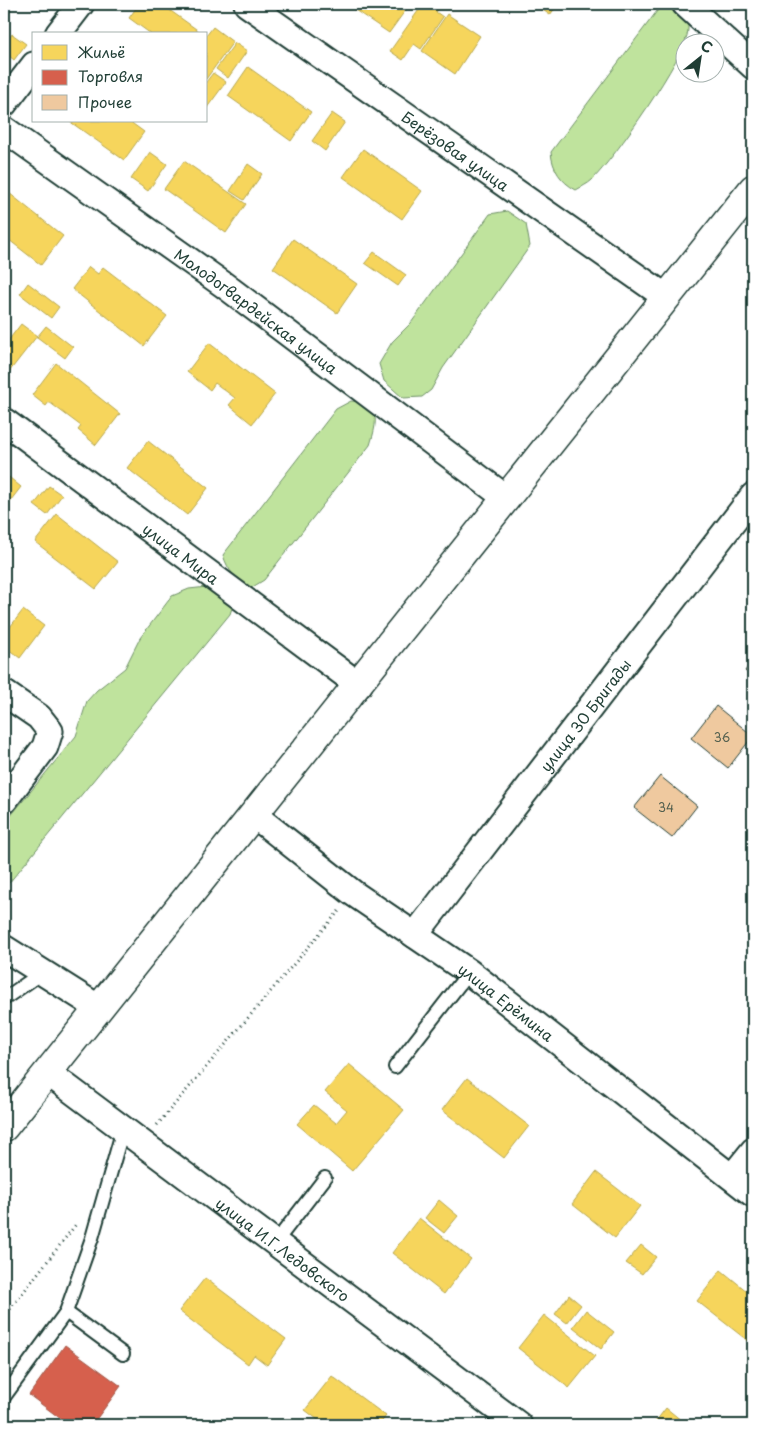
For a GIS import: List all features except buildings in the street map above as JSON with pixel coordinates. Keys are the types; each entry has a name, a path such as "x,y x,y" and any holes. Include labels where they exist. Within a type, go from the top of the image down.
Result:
{"main road":[{"path":"4,1126 359,685 753,189"}],"street":[{"path":"59,32 80,4"},
{"name":"Берёзовая улица","path":"247,4 666,297"},
{"path":"685,4 753,66"},
{"path":"4,104 32,68"},
{"name":"Молодогвардейская улица","path":"4,130 224,285 506,498"},
{"name":"улица Мира","path":"4,421 359,685"},
{"name":"улица 30 Бригады","path":"415,935 753,496"},
{"path":"4,693 39,717 50,731 45,746 4,801"},
{"name":"улица Ерёмина","path":"254,815 353,893 469,972 753,1194"},
{"path":"4,948 99,1008"},
{"name":"улица И.Г.Ледовского","path":"48,1072 519,1425"},
{"path":"732,1177 753,1151"}],"lane":[{"path":"4,999 43,972"},
{"path":"394,1067 469,972"},
{"path":"4,1397 66,1312 92,1238 133,1136"},
{"path":"275,1242 324,1178"},
{"path":"66,1312 123,1354"}],"path":[{"path":"133,1136 353,893"},
{"path":"4,1317 79,1220"}],"green space":[{"path":"666,5 677,7 685,17 688,26 687,32 674,32 674,64 648,107 616,152 592,180 576,190 558,174 553,164 551,152 657,11"},
{"path":"507,211 526,224 530,246 443,368 431,390 422,397 403,398 384,381 379,364 392,342 411,323 490,214"},
{"path":"351,401 368,406 375,416 370,445 264,580 251,588 233,574 227,566 223,555 336,409"},
{"path":"207,587 227,599 232,608 230,614 4,889 4,824 76,736 87,701 97,690 125,668 140,638 172,596 189,589"}]}
